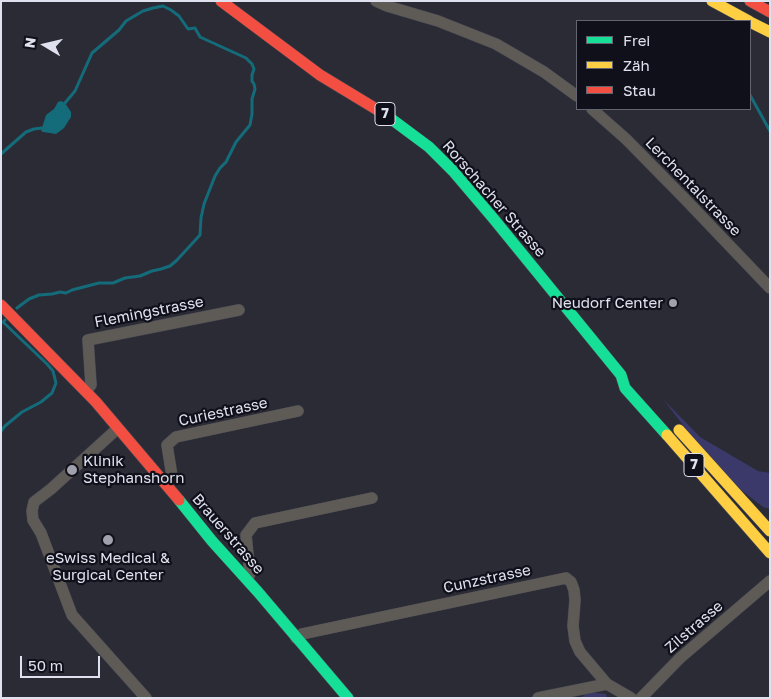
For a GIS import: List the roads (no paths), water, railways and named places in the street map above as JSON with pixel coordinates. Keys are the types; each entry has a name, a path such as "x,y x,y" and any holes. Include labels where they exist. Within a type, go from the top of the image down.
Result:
{"main road":[{"name":"Rorschacher Strasse","path":"221,1 320,75 384,113 409,131 429,147 453,171 627,377 625,388 770,553"},
{"path":"712,1 747,20"},
{"path":"750,1 770,12"},
{"path":"751,22 770,32"},
{"name":"Brauerstrasse","path":"1,305 86,391 212,541 247,579 348,698"},
{"name":"7","path":"674,424 770,531"},
{"path":"745,502 760,512 770,515"}],"street":[{"path":"376,1 444,23 496,44 544,72 576,95"},
{"name":"Lerchentalstrasse","path":"593,110 639,152 770,288"},
{"name":"Flemingstrasse","path":"86,391 91,385 88,340 239,310"},
{"name":"Curiestrasse","path":"165,483 172,476 167,445 176,437 298,411"},
{"path":"118,429 34,502 32,511 72,614 146,698"},
{"path":"247,579 250,574 246,535 255,523 372,498"},
{"name":"Cunzstrasse","path":"296,638 302,634 566,578 571,582 574,590 573,626 575,641 580,652 607,684"},
{"name":"Zilstrasse","path":"641,698 680,658 770,581"},
{"path":"538,698 607,684 631,698"}],"water":[{"path":"61,101 65,103 71,112 71,117 64,128 56,134 41,131 46,115"}],"waterway":[{"path":"17,308 29,299 39,295 66,293 99,283 113,283 170,266 177,260 200,235 204,204 215,176 226,162 236,142 250,125 252,99 255,89 252,81 254,69 246,58 200,37 195,28 188,29 179,16 163,6 143,11 126,21 119,30 92,53 75,91 65,103"},
{"path":"751,97 770,131"},
{"path":"1,154 26,132 42,128"},
{"path":"1,431 22,412 41,402 52,393 56,383 53,371 3,322 5,320"}],"place":[{"name":"Neudorf Center","path":"673,303"},
{"name":"Klinik Stephanshorn","path":"72,470"},
{"name":"eSwiss Medical & Surgical Center","path":"108,540"}]}
